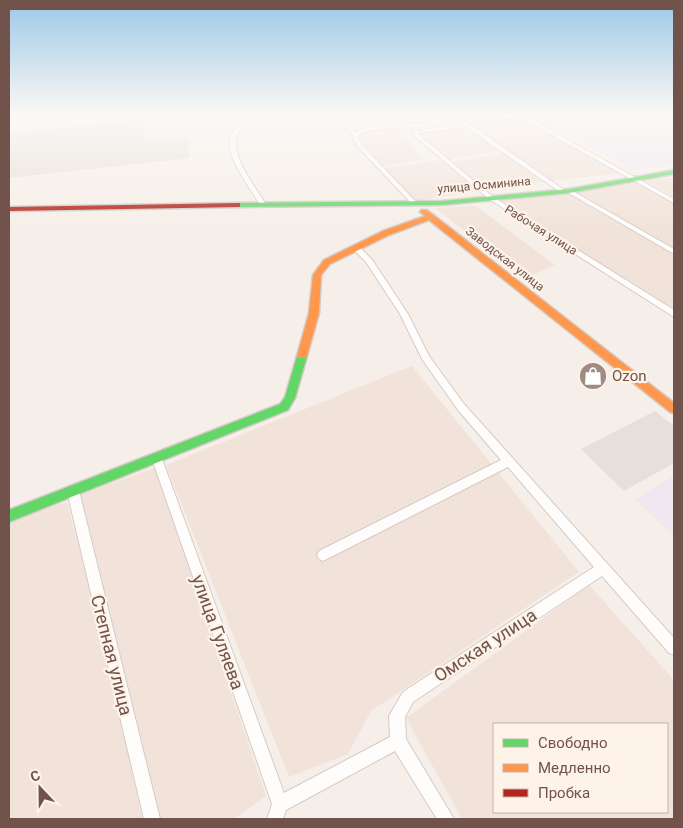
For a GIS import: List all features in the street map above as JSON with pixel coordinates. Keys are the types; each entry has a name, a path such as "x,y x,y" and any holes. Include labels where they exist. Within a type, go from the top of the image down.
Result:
{"street":[{"path":"235,153 262,204"},
{"name":"Заводская улица","path":"366,153 414,203 430,217 674,409"},
{"name":"Рабочая улица","path":"437,153 491,198 674,314"},
{"path":"509,153 566,191 674,252"},
{"path":"589,153 674,201"},
{"name":"улица Осминина","path":"9,209 414,203 566,191 638,180 674,172"},
{"path":"9,516 157,459 284,407 290,398 314,313 317,295 316,284 320,268 327,262 386,233 430,217"},
{"path":"356,248 369,261 404,314 425,357 441,380 674,648"},
{"name":"улица Гуляева","path":"157,459 280,804"},
{"path":"323,555 510,461"},
{"name":"Степная улица","path":"73,491 152,819"},
{"name":"Омская улица","path":"446,819 398,741 397,716 408,697 603,568"},
{"path":"275,819 280,804 398,741"}],"shaded area":[{"path":"9,153 189,153 190,158 9,178"},
{"path":"372,153 418,153 423,159 383,166"},
{"path":"440,153 489,153 448,159"},
{"path":"504,153 543,182 486,190 452,162"},
{"path":"510,153 584,153 620,173 550,181"},
{"path":"602,153 674,153 674,163 635,170"},
{"path":"442,160 479,191 415,201 386,168"},
{"path":"674,177 674,197 645,181"},
{"path":"636,182 674,202 674,309 499,201 583,191"},
{"path":"476,206 555,265 526,278 435,208"},
{"path":"412,366 579,572 371,711 348,754 289,777 166,465"},
{"path":"655,411 674,426 674,463 624,491 581,449"},
{"path":"155,468 266,796 234,819 160,819 78,495"},
{"path":"674,476 674,537 635,499"},
{"path":"67,502 108,656 142,819 9,819 9,521"},
{"path":"589,585 674,680 674,819 462,819 406,718"}],"traffic: fast":[{"path":"237,205 442,203 569,191 674,172"},
{"path":"9,516 284,407 290,398 302,356"}],"traffic: slow":[{"path":"424,212 674,409"},
{"path":"302,356 314,313 317,275 327,262 386,233 430,217"}],"traffic: jam":[{"path":"9,209 237,205"}],"place":[{"name":"Ozon","path":"593,376"}]}
